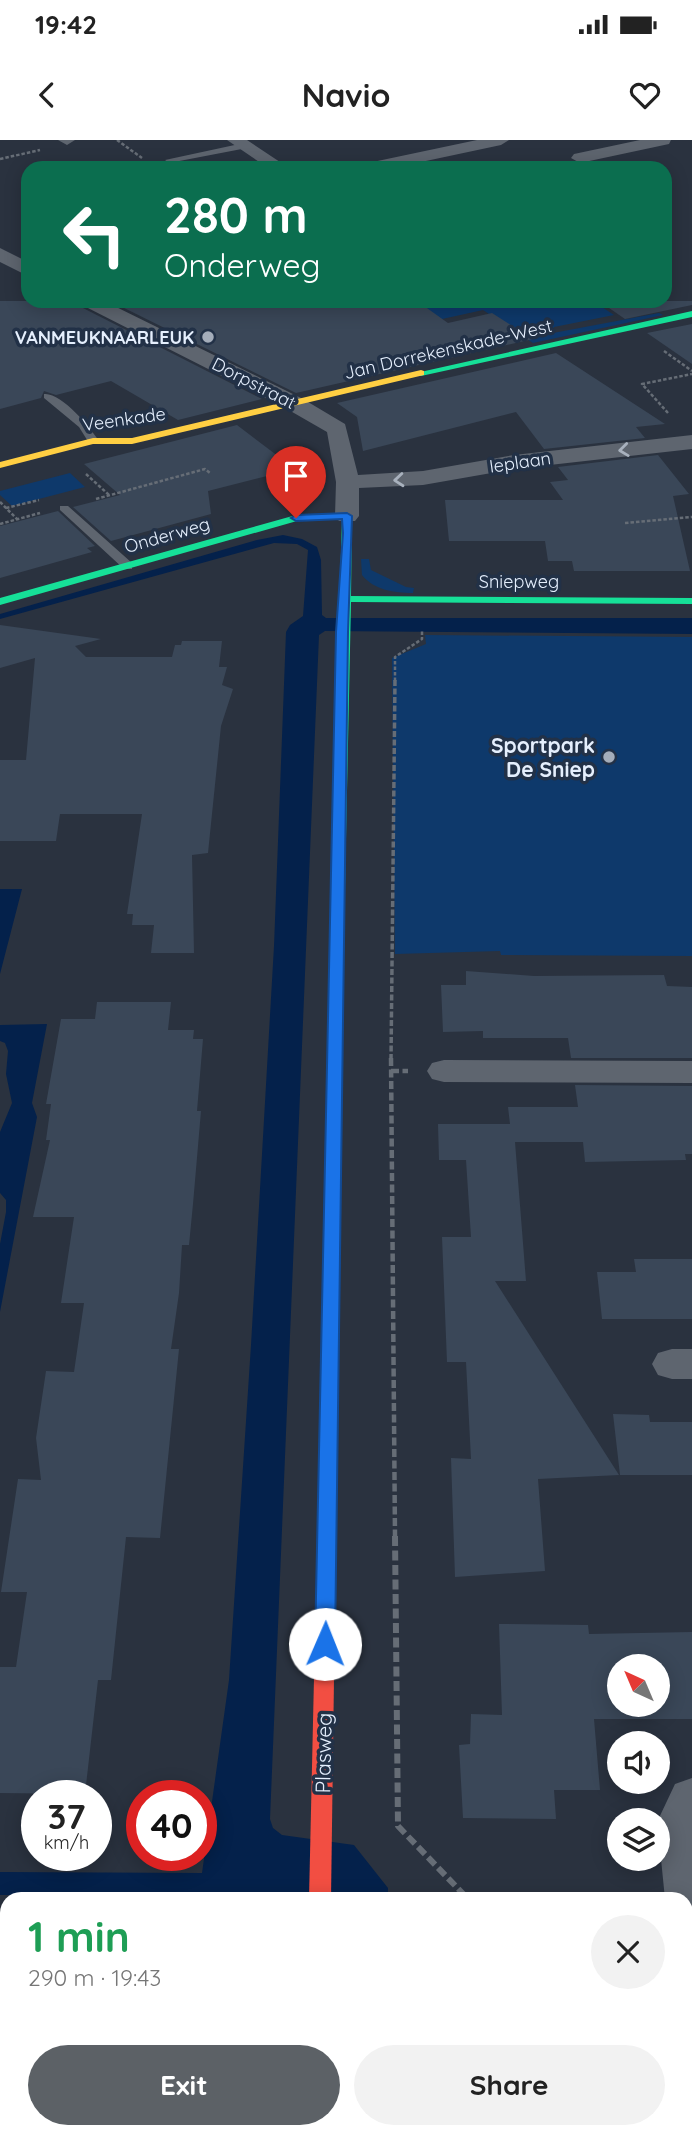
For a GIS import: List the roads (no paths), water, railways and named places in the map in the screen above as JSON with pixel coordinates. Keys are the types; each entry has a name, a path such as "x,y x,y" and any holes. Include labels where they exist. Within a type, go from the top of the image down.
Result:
{"street":[{"path":"401,161 501,140"},
{"path":"580,158 663,140"},
{"path":"239,143 269,161"},
{"path":"0,254 21,264"},
{"name":"Dorpstraat","path":"103,308 295,404 337,429 348,482 347,516"},
{"name":"Jan Dorrekenskade-West","path":"295,404 421,373 692,314"},
{"name":"Veenkade","path":"0,465 93,441 132,441 274,405 295,404"},
{"name":"Ieplaan","path":"348,482 424,478 514,462 692,442"},
{"name":"Onderweg","path":"0,602 296,518 347,516"},
{"name":"Plasweg","path":"320,1892 347,516"},
{"name":"Sniepweg","path":"345,599 692,601"},
{"path":"444,1071 692,1072"},
{"path":"688,1892 681,1822 692,1800"}],"lane":[{"path":"169,160 239,143"},
{"path":"48,396 83,425 93,441"},
{"path":"64,508 128,566"}],"place":[{"name":"VANMEUKNAARLEUK","path":"208,337"},
{"name":"Sportpark De Sniep","path":"609,757"}]}
